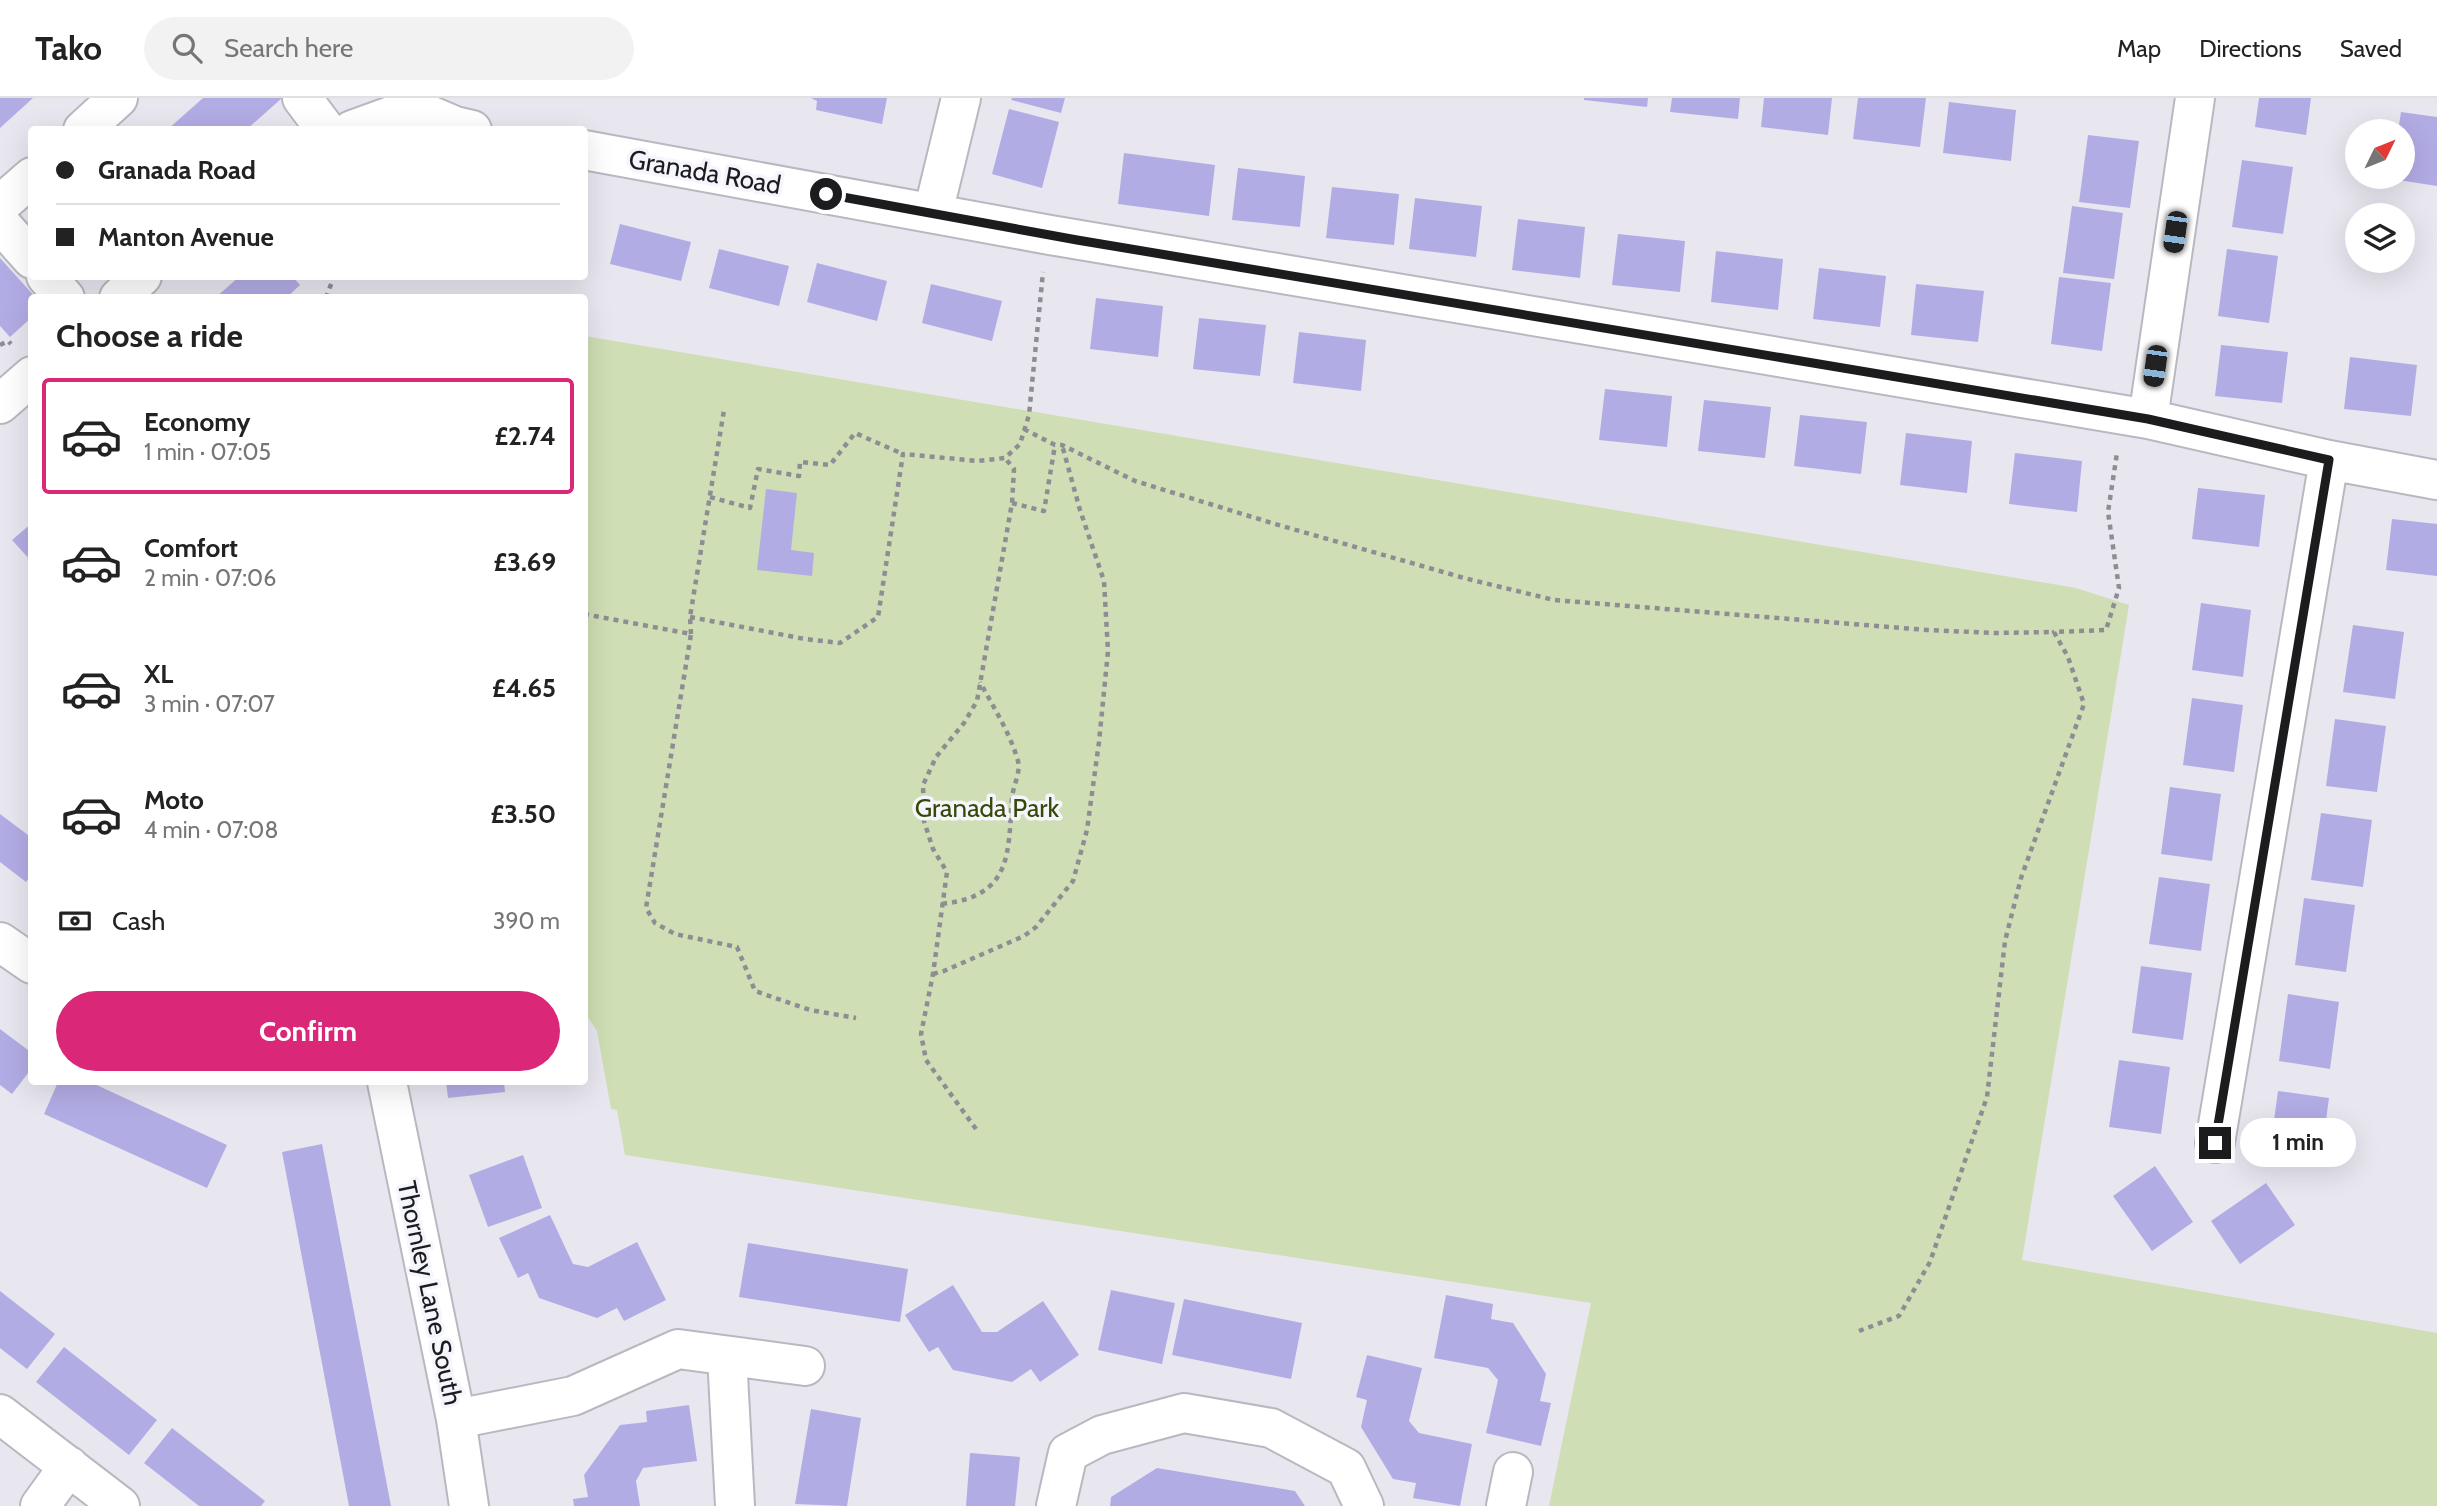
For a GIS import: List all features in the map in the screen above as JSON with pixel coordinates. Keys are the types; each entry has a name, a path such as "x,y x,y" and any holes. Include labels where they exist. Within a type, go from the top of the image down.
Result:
{"street":[{"path":"87,126 118,98"},
{"path":"302,98 323,126"},
{"path":"933,213 961,98"},
{"path":"2134,417 2195,98"},
{"path":"361,126 415,103 455,126"},
{"name":"Granada Road","path":"588,151 1050,235 2134,417 2437,481"},
{"path":"0,205 28,180"},
{"path":"0,223 28,254"},
{"path":"49,280 62,294"},
{"path":"123,294 138,280"},
{"path":"2215,1143 2329,460"},
{"path":"0,942 28,961"},
{"name":"Thornley Lane South","path":"388,1085 456,1419 470,1506"},
{"path":"456,1419 573,1396 678,1349 806,1366"},
{"path":"727,1356 735,1506"},
{"path":"1056,1506 1068,1454 1102,1435 1184,1413 1270,1428 1346,1468 1364,1506"},
{"path":"0,1414 120,1506"},
{"path":"40,1506 69,1466"}],"path":[{"path":"710,497 750,508 758,468 799,476 800,462 830,465 855,433 903,454 978,461 1005,458 1020,444 1029,415 1042,277 1050,235"},
{"path":"724,410 646,908 656,923 675,934 737,947 755,990 810,1010 856,1018"},
{"path":"1024,429 1135,481 1464,578 1553,600 1995,633 2106,630 2119,588 2108,512 2134,417"},
{"path":"1012,503 1044,511 1055,445"},
{"path":"933,974 1024,936 1036,927 1073,881 1087,830 1108,651 1104,581 1062,445"},
{"path":"690,617 840,643 878,617 903,454"},
{"path":"976,1129 926,1060 922,1034 947,872 933,849 924,821 923,785 936,757 964,723 976,701 1012,503 1014,469 1005,458"},
{"path":"588,615 691,634"},
{"path":"1859,1331 1899,1316 1930,1262 1987,1097 2005,941 2021,878 2084,704 2068,657 2054,632"},
{"path":"942,904 965,902 989,889 1004,867 1008,848 1013,791 1020,765 980,682"}],"green space":[{"name":"Granada Park","path":"588,337 2076,588 2129,605 2022,1260 2437,1333 2437,1506 1549,1506 1591,1303 625,1155 617,1110 611,1109 597,1031 588,1018"}],"building":[{"path":"0,98 33,98 0,128"},
{"path":"203,98 282,98 250,126 172,126"},
{"path":"811,98 887,98 882,124 816,110 817,101"},
{"path":"1065,98 1061,113 1011,100"},
{"path":"1584,98 1648,98 1647,107"},
{"path":"1672,98 1740,98 1738,119 1670,112"},
{"path":"1764,98 1832,98 1828,135 1761,127"},
{"path":"1858,98 1926,98 1920,147 1853,139"},
{"path":"2259,98 2311,98 2306,135 2255,127"},
{"path":"1949,102 2016,110 2011,161 1943,153"},
{"path":"1009,109 1059,122 1042,188 992,174"},
{"path":"2401,112 2437,117 2437,186 2415,183 2415,119 2400,119"},
{"path":"2088,135 2139,141 2130,208 2079,202"},
{"path":"1124,153 1215,165 1209,216 1118,204"},
{"path":"2242,160 2293,167 2283,234 2232,227"},
{"path":"1238,168 1305,176 1300,227 1232,220"},
{"path":"1332,187 1399,194 1394,245 1326,238"},
{"path":"1415,198 1482,206 1476,257 1409,249"},
{"path":"2072,206 2123,213 2114,279 2063,273"},
{"path":"1518,219 1585,227 1580,278 1512,270"},
{"path":"620,224 691,242 681,281 610,264"},
{"path":"1618,234 1685,241 1680,292 1612,285"},
{"path":"719,249 789,266 779,306 709,288"},
{"path":"2227,249 2278,256 2269,323 2218,316"},
{"path":"1716,251 1783,259 1778,310 1711,302"},
{"path":"0,258 32,294 28,294 28,321 10,337 0,326"},
{"path":"817,263 887,281 877,321 807,302"},
{"path":"1819,268 1886,276 1880,327 1813,319"},
{"path":"2059,277 2111,283 2102,351 2051,344"},
{"path":"235,280 296,280 300,285 290,294 220,294"},
{"path":"931,284 1002,301 992,341 922,323"},
{"path":"1916,284 1984,291 1978,342 1911,335"},
{"path":"1096,298 1163,306 1158,357 1090,349"},
{"path":"1199,318 1266,325 1260,376 1193,369"},
{"path":"1299,332 1366,340 1361,391 1293,383"},
{"path":"2221,345 2288,352 2282,403 2215,396"},
{"path":"2350,357 2417,365 2411,416 2344,409"},
{"path":"1605,389 1672,396 1667,447 1599,440"},
{"path":"1704,400 1771,407 1765,458 1698,451"},
{"path":"1800,415 1867,422 1861,474 1794,466"},
{"path":"1906,433 1972,441 1967,493 1900,485"},
{"path":"2015,453 2082,461 2077,512 2009,504"},
{"path":"2198,488 2265,495 2259,547 2192,539"},
{"path":"766,489 797,493 791,550 814,553 812,576 757,570"},
{"path":"2392,519 2437,524 2437,576 2386,570"},
{"path":"28,526 28,558 12,540"},
{"path":"2201,603 2251,610 2243,677 2192,670"},
{"path":"2353,625 2404,632 2395,699 2343,692"},
{"path":"2192,698 2243,705 2234,772 2183,765"},
{"path":"2335,719 2386,726 2377,792 2326,786"},
{"path":"2170,787 2221,794 2212,861 2161,854"},
{"path":"2321,813 2372,820 2363,887 2311,880"},
{"path":"0,814 28,835 28,879 26,882 0,862"},
{"path":"2159,877 2210,884 2201,951 2149,944"},
{"path":"2304,898 2355,905 2346,972 2295,965"},
{"path":"2141,966 2192,973 2183,1040 2132,1033"},
{"path":"2288,994 2339,1002 2330,1069 2279,1061"},
{"path":"0,1029 28,1050 28,1073 12,1094 0,1085"},
{"path":"2119,1060 2170,1067 2161,1134 2109,1127"},
{"path":"57,1085 97,1085 227,1145 207,1188 44,1114"},
{"path":"446,1085 504,1085 505,1092 448,1098"},
{"path":"2278,1091 2329,1098 2320,1165 2269,1157"},
{"path":"322,1144 391,1506 349,1506 282,1152"},
{"path":"523,1155 542,1208 488,1227 469,1175"},
{"path":"2155,1166 2193,1222 2152,1251 2113,1196"},
{"path":"2266,1183 2295,1225 2240,1264 2211,1221"},
{"path":"550,1215 573,1264 588,1267 637,1242 666,1300 624,1321 617,1308 597,1318 539,1298 528,1273 518,1278 499,1238"},
{"path":"748,1243 908,1269 900,1322 739,1297"},
{"path":"953,1285 982,1332 997,1332 1043,1301 1079,1355 1040,1382 1031,1369 1012,1382 953,1370 938,1347 929,1352 905,1315"},
{"path":"1111,1290 1175,1303 1162,1364 1098,1350"},
{"path":"0,1291 55,1334 27,1369 0,1348"},
{"path":"1446,1295 1493,1304 1491,1319 1513,1323 1546,1374 1540,1401 1551,1403 1541,1446 1486,1433 1498,1380 1488,1368 1434,1358"},
{"path":"1184,1299 1302,1323 1291,1379 1172,1355"},
{"path":"64,1347 157,1420 129,1455 36,1382"},
{"path":"1367,1355 1422,1368 1409,1421 1419,1433 1472,1444 1460,1506 1413,1498 1416,1483 1393,1479 1361,1427 1367,1400 1356,1397"},
{"path":"689,1405 697,1461 643,1468 636,1481 640,1506 574,1506 573,1499 588,1497 584,1475 620,1425 647,1422 646,1411"},
{"path":"811,1409 861,1418 847,1506 795,1504"},
{"path":"172,1428 265,1501 261,1506 199,1506 144,1463"},
{"path":"970,1453 1020,1457 1015,1506 966,1506"},
{"path":"1157,1468 1295,1491 1305,1506 1110,1506 1111,1497"}],"route":[{"path":"826,194 1077,240 2148,419 2329,460 2215,1143"}]}
